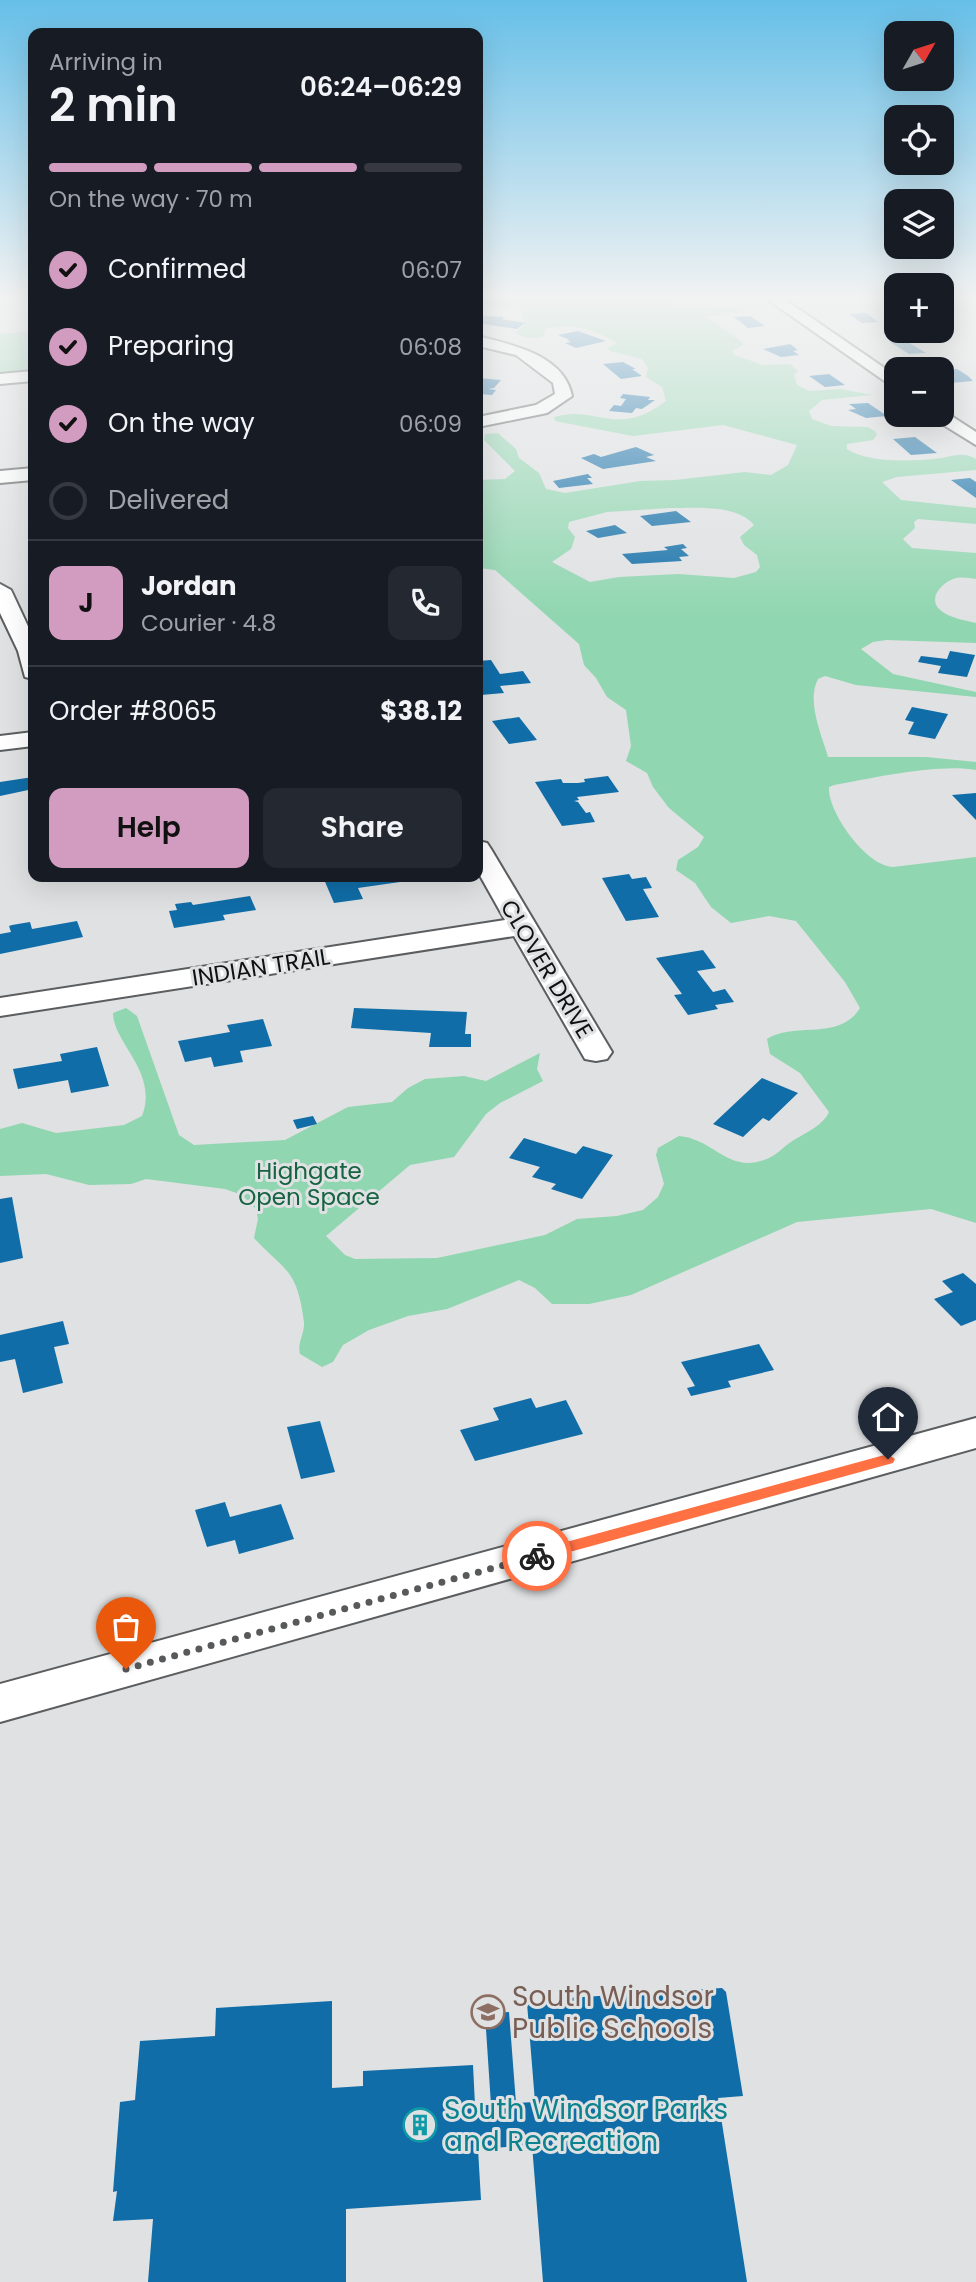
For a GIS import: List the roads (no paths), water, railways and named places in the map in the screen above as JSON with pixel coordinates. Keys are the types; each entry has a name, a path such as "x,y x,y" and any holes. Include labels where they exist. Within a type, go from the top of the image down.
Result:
{"street":[{"path":"483,421 547,405"},
{"path":"954,425 976,440"},
{"path":"0,477 28,474"},
{"path":"0,590 28,649"},
{"path":"0,743 28,739"},
{"name":"CLOVER DRIVE","path":"483,858 596,1052"},
{"name":"INDIAN TRAIL","path":"0,1007 521,926"},
{"path":"0,1703 976,1433"}],"place":[{"name":"South Windsor Public Schools","path":"488,2012"},
{"name":"South Windsor Parks and Recreation","path":"420,2125"}],"park label":[{"name":"Highgate Open Space","path":"309,1184"}]}
